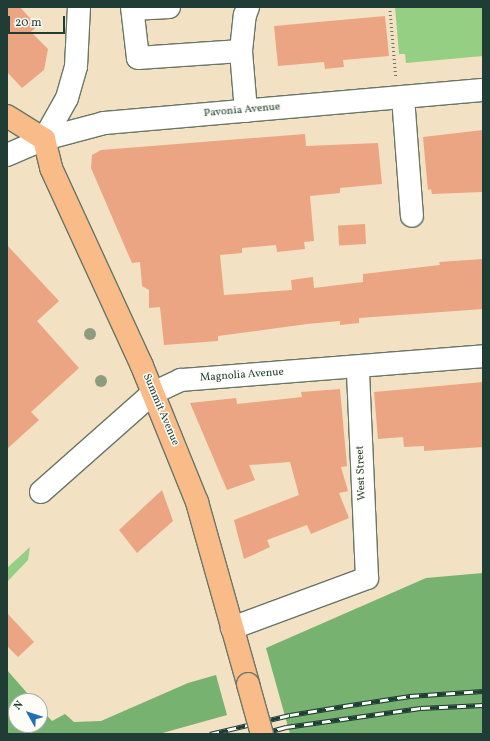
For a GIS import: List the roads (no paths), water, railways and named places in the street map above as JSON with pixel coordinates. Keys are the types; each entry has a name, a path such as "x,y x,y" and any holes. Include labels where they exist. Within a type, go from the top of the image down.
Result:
{"main road":[{"path":"7,116 44,139"},
{"name":"Summit Avenue","path":"44,139 50,168 153,393 197,502 262,734"}],"street":[{"path":"44,139 67,98 76,66 79,7"},
{"path":"169,7 133,8 138,58 241,51"},
{"path":"246,111 241,51 245,15 248,7"},
{"path":"400,88 412,216"},
{"name":"Pavonia Avenue","path":"7,155 44,139 104,123 246,111 400,88 483,90"},
{"name":"Magnolia Avenue","path":"40,492 153,393 181,380 358,368 483,356"},
{"name":"West Street","path":"232,628 367,578 358,368"}],"railway":[{"path":"210,734 290,715 344,706 410,696 483,691"},
{"path":"260,734 286,727 421,708 483,705"}]}
